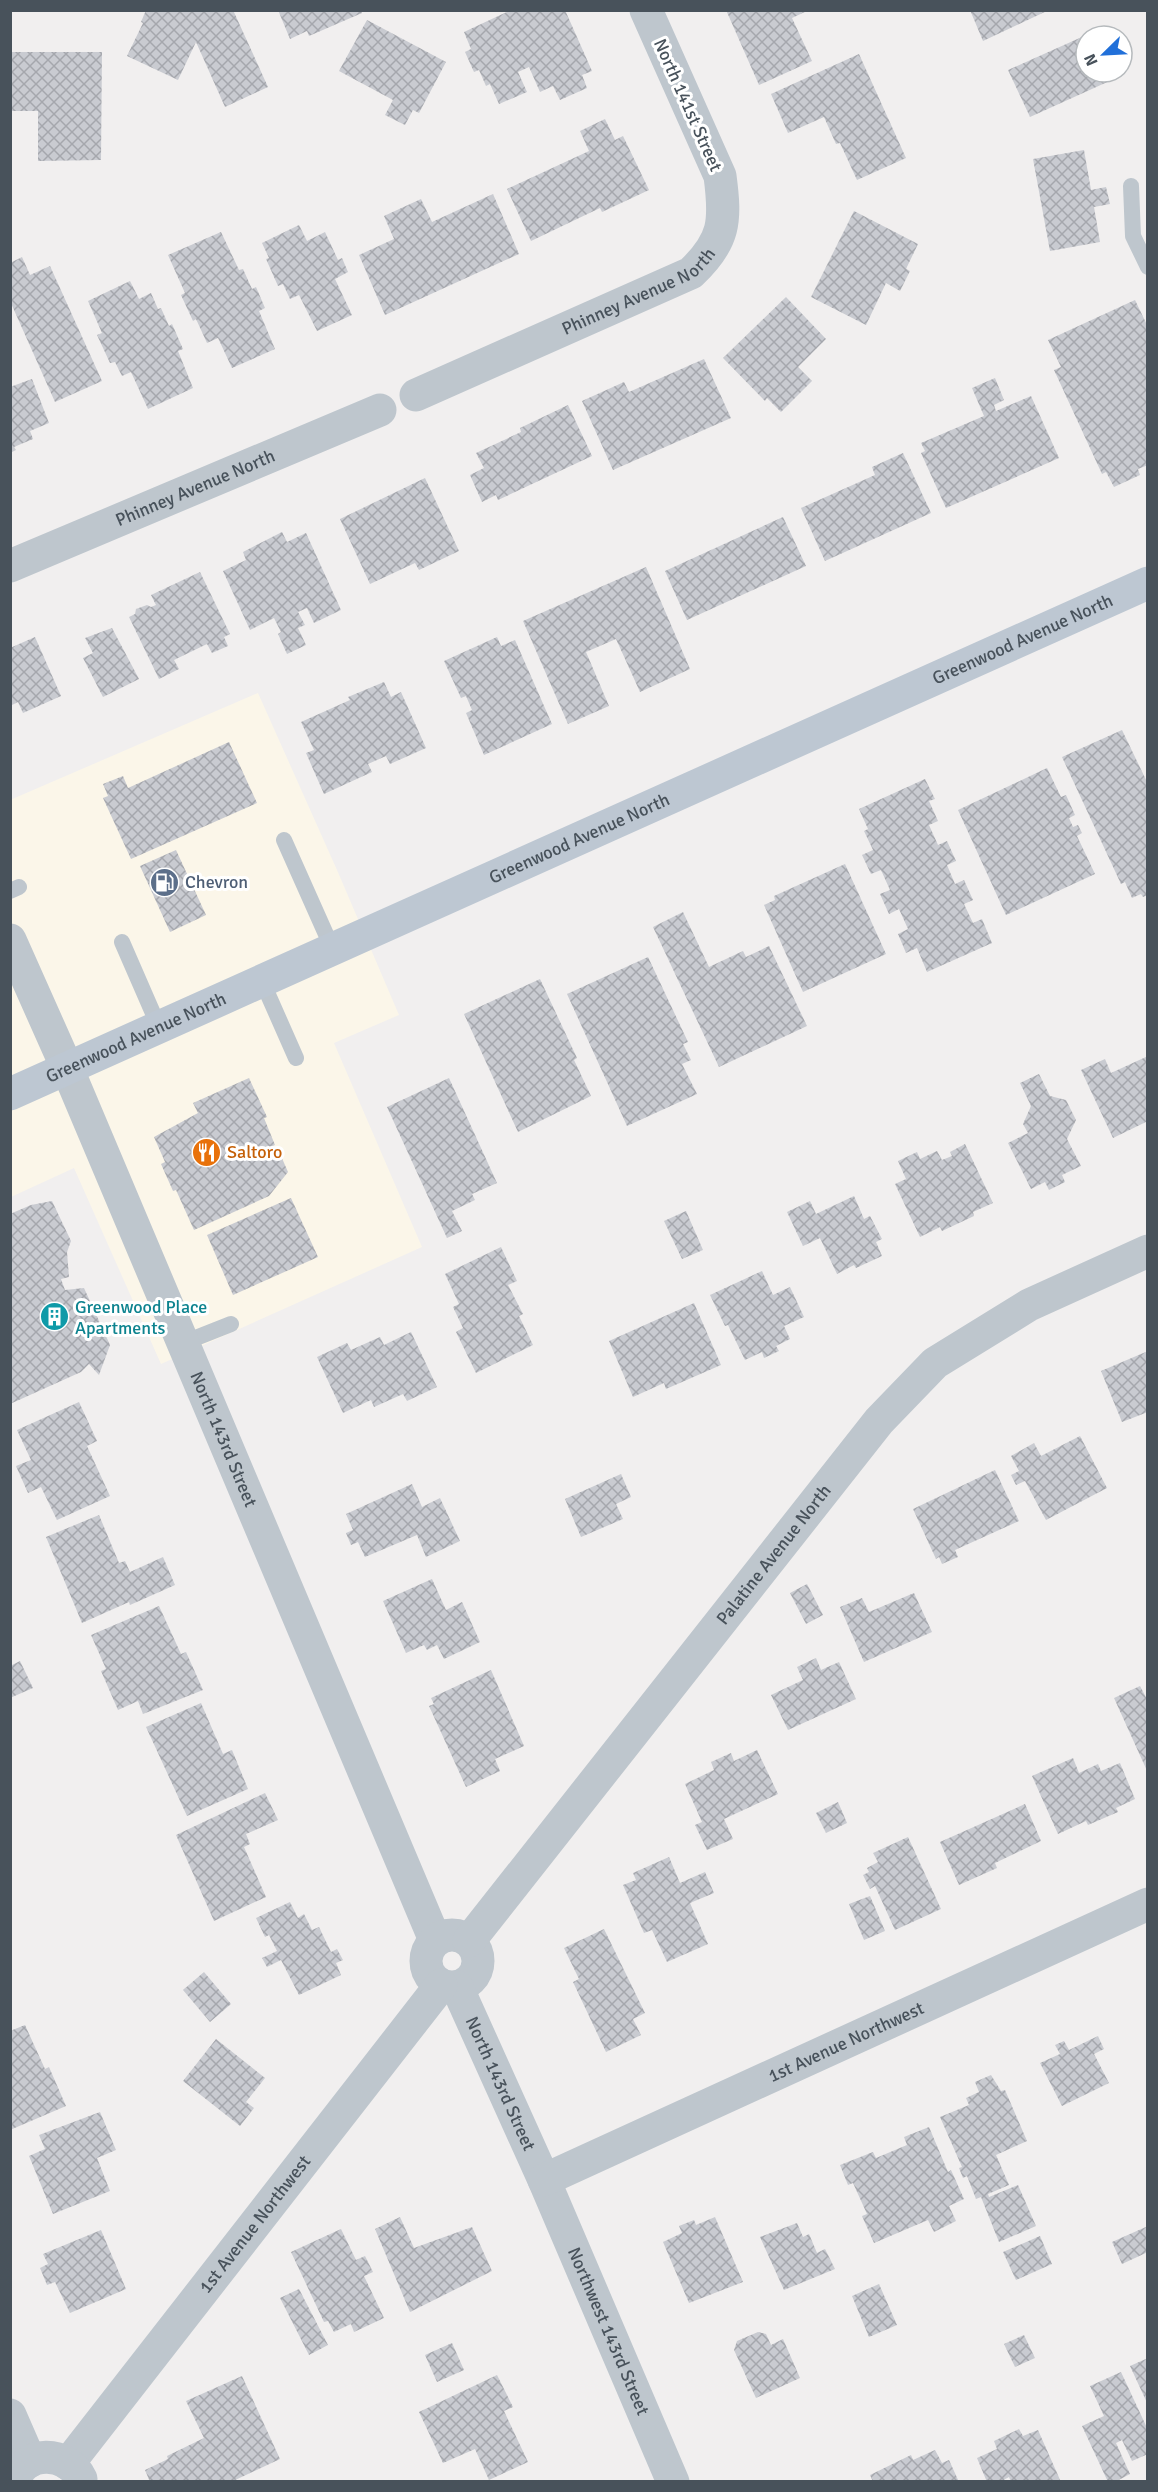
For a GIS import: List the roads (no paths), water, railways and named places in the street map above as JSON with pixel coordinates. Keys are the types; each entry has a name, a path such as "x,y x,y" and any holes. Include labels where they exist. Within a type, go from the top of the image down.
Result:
{"main road":[{"name":"Greenwood Avenue North","path":"10,1094 1148,583"}],"street":[{"name":"North 141st Street","path":"646,10 720,176 723,221 719,237"},
{"name":"Phinney Avenue North","path":"416,394 691,273 708,257 719,237"},
{"name":"Phinney Avenue North","path":"10,566 380,410"},
{"name":"North 143rd Street","path":"10,940 68,1068 435,1940"},
{"name":"Palatine Avenue North","path":"469,1941 879,1421 903,1396 935,1364 1029,1305 1148,1251"},
{"name":"1st Avenue Northwest","path":"544,2180 1148,1904"},
{"path":"452,1934 469,1941 475,1948 478,1964 471,1979 449,1986 428,1973 426,1965 429,1947 435,1940 452,1934"},
{"name":"North 143rd Street","path":"449,1986 544,2180"},
{"name":"1st Avenue Northwest","path":"75,2473 449,1986"},
{"name":"Northwest 143rd Street","path":"544,2180 673,2481"},
{"path":"10,2415 22,2471 42,2457 53,2456 75,2473"}],"lane":[{"path":"1131,186 1133,236 1148,267"},
{"path":"285,840 333,950"},
{"path":"122,942 159,1027"},
{"path":"262,981 296,1058"},
{"path":"183,1343 231,1324"}],"place":[{"name":"Chevron","path":"164,882"},
{"name":"Saltoro","path":"206,1152"},
{"name":"Greenwood Place Apartments","path":"54,1317"}]}
